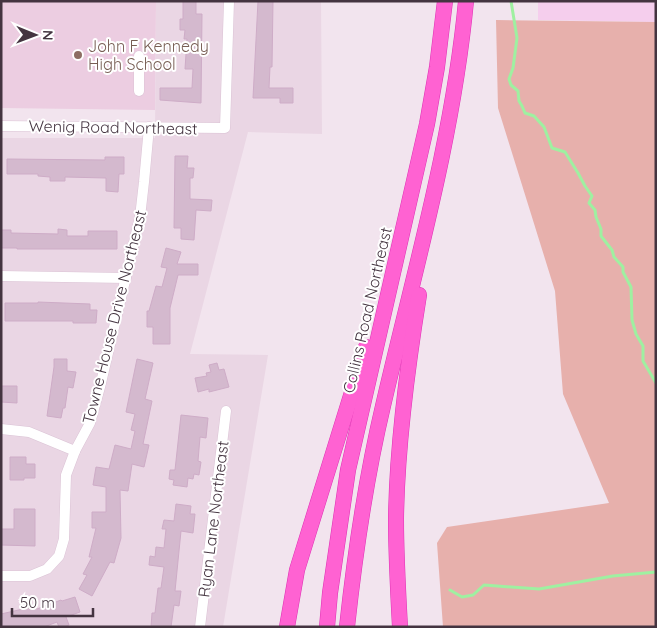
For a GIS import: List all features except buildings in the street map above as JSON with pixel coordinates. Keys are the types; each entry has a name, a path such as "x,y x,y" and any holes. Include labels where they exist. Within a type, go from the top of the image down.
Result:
{"highway":[{"name":"Collins Road Northeast","path":"327,627 331,583 348,470 427,124 437,67 445,1"},
{"path":"347,627 357,545 382,408 418,265 436,182 457,71 466,1"},
{"path":"400,627 396,520 400,428 436,182"},
{"path":"287,627 296,570 400,244"}],"street":[{"name":"Wenig Road Northeast","path":"1,126 225,128 229,1"},
{"path":"139,56 139,91"},
{"name":"Towne House Drive Northeast","path":"1,576 30,576 46,569 59,556 64,539 66,475 75,451 90,423 140,217 148,128"},
{"path":"1,276 126,278"},
{"name":"Ryan Lane Northeast","path":"200,627 226,411"},
{"path":"1,429 29,432 75,451"}],"shaded area":[{"name":"John F Kennedy High School","path":"1,1 156,1 155,110 1,108"},
{"path":"156,1 321,1 322,134 248,132 190,354 268,355 223,627 1,627 1,138 155,138"},
{"path":"538,1 656,1 656,22 538,20"},
{"path":"496,20 656,22 656,627 443,627 437,543 447,527 609,503 563,394 555,291 498,108"}],"waterway":[{"path":"511,1 517,38 513,68 509,79 511,85 518,91 519,101 525,113 534,116 544,127 552,148 565,152 592,196 589,203 595,210 601,229 601,236 612,250 614,257 623,267 623,272 631,287 632,320 636,334 643,346 643,361 656,383"},
{"path":"450,590 462,597 473,595 484,585 539,589 613,576 656,572"}],"place":[{"name":"John F Kennedy High School","path":"78,55"}]}
